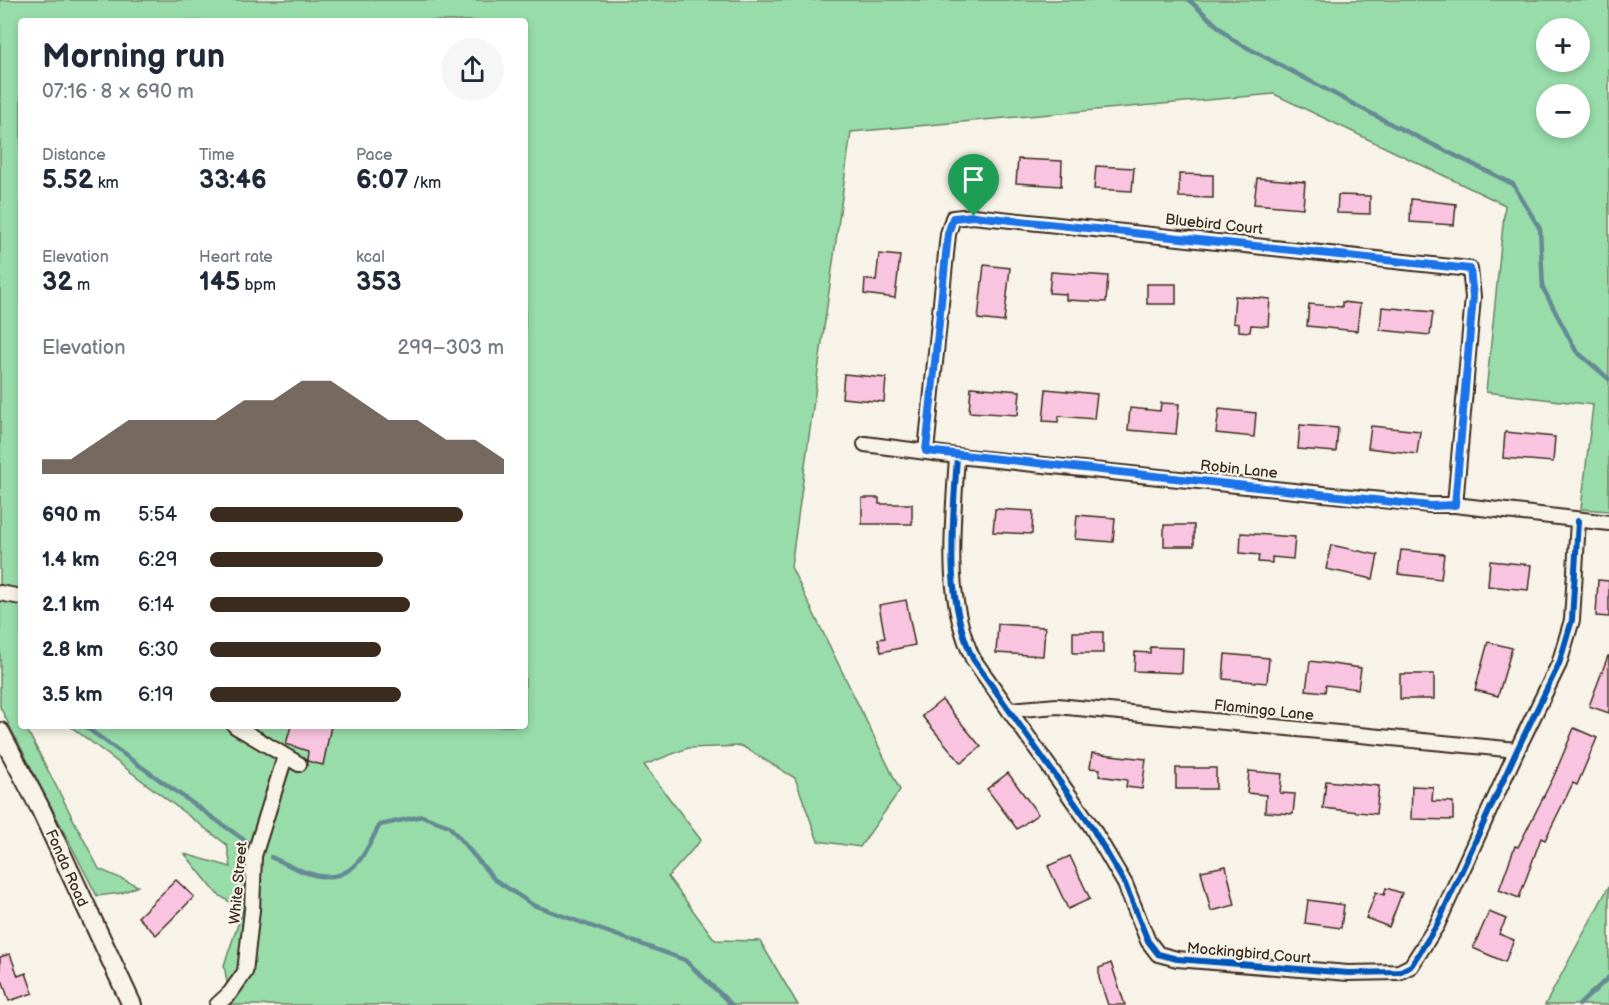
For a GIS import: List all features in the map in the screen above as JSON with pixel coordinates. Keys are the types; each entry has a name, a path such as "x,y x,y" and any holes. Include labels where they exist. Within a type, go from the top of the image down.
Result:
{"street":[{"name":"Bluebird Court","path":"926,451 948,234 953,218 974,216 1470,269 1473,297 1455,505"},
{"name":"Robin Lane","path":"865,444 957,456 1430,506 1455,505 1609,523"},
{"name":"Mockingbird Court","path":"957,456 951,578 962,634 973,658 1091,826 1125,884 1148,941 1158,954 1177,959 1347,973 1399,972 1411,966 1437,925 1559,664 1572,620 1578,521"},
{"path":"0,593 18,596"},
{"name":"Flamingo Lane","path":"1009,710 1057,706 1517,750"},
{"path":"240,729 299,764"},
{"path":"258,740 261,729"},
{"name":"Fonda Road","path":"0,732 40,808 132,1005"},
{"name":"White Street","path":"217,1005 230,993 245,972 252,910 254,856 285,757"}],"green space":[{"path":"0,0 1609,0 1609,511 1581,509 1593,405 1486,392 1505,205 1274,94 851,132 791,567 900,790 860,847 818,841 795,778 742,746 688,748 644,765 701,840 668,877 715,940 760,941 798,1005 231,1005 224,965 243,910 217,894 185,854 231,867 227,845 74,729 528,729 528,18 18,18 18,729 27,729 99,869 138,886 122,893 97,896 0,707"},
{"path":"1609,886 1609,1005 1545,1005"}],"building":[{"path":"1018,159 1062,161 1061,186 1016,183"},
{"path":"1096,166 1134,168 1132,191 1094,189"},
{"path":"1179,174 1213,175 1213,198 1179,197"},
{"path":"1257,178 1305,182 1303,208 1254,204"},
{"path":"1338,195 1370,196 1370,214 1337,213"},
{"path":"1411,199 1456,204 1454,225 1410,222"},
{"path":"879,254 900,256 895,298 864,294 865,279 876,281"},
{"path":"984,265 1010,268 1004,322 978,319"},
{"path":"1051,272 1108,276 1106,302 1066,300 1066,294 1049,293"},
{"path":"1147,284 1176,284 1176,304 1147,304"},
{"path":"1235,296 1270,299 1268,326 1251,325 1250,332 1239,331 1239,324 1233,323"},
{"path":"1342,302 1360,304 1357,331 1307,326 1309,304 1342,307"},
{"path":"1382,307 1433,312 1430,335 1380,330"},
{"path":"844,374 886,378 884,402 842,398"},
{"path":"971,387 1020,391 1018,415 969,412"},
{"path":"1046,389 1097,394 1094,419 1059,416 1058,422 1043,421"},
{"path":"1161,403 1179,404 1176,434 1128,430 1130,408 1160,411"},
{"path":"1219,409 1256,413 1254,437 1216,433"},
{"path":"1300,425 1338,428 1336,452 1298,449"},
{"path":"1371,426 1420,431 1417,454 1368,448"},
{"path":"1505,432 1555,437 1553,462 1503,458"},
{"path":"862,498 879,498 879,504 912,504 912,524 862,524"},
{"path":"995,509 1033,511 1032,534 993,532"},
{"path":"1077,515 1115,518 1113,542 1075,539"},
{"path":"1164,525 1194,525 1194,546 1164,546"},
{"path":"1241,533 1295,537 1293,559 1272,557 1272,563 1258,562 1259,555 1240,553"},
{"path":"1331,545 1378,555 1373,579 1326,569"},
{"path":"1401,550 1444,554 1441,579 1398,574"},
{"path":"1490,561 1531,565 1528,590 1488,586"},
{"path":"1598,580 1609,581 1609,617 1596,616"},
{"path":"906,600 915,645 881,652 878,639 885,638 879,605"},
{"path":"998,624 1045,627 1043,656 996,653"},
{"path":"1073,632 1103,632 1103,653 1073,653"},
{"path":"1488,642 1512,648 1498,696 1475,690"},
{"path":"1150,647 1183,648 1182,673 1134,671 1135,652 1150,653"},
{"path":"1225,654 1269,658 1267,683 1223,679"},
{"path":"1609,656 1609,713 1589,706"},
{"path":"1310,661 1361,668 1358,689 1326,685 1325,692 1306,690"},
{"path":"1400,674 1434,674 1434,699 1400,699"},
{"path":"942,700 981,747 961,763 922,716"},
{"path":"1574,728 1597,738 1577,785 1573,783 1545,840 1541,838 1519,898 1499,890 1515,846 1518,847 1554,776"},
{"path":"290,729 330,729 323,765 307,761 308,751 286,744"},
{"path":"1092,753 1146,759 1142,789 1126,787 1127,780 1099,776 1100,769 1090,768"},
{"path":"1176,768 1216,768 1216,789 1176,789"},
{"path":"1249,771 1282,774 1280,793 1295,794 1293,814 1265,812 1266,795 1247,793"},
{"path":"1008,773 1038,814 1017,829 987,789"},
{"path":"1326,781 1379,786 1376,814 1323,808"},
{"path":"1412,786 1433,787 1432,801 1453,802 1453,820 1411,819"},
{"path":"1070,856 1090,899 1068,909 1048,866"},
{"path":"1226,866 1235,905 1211,911 1201,871"},
{"path":"176,880 194,897 156,935 138,917"},
{"path":"1386,888 1402,893 1389,927 1366,918 1376,892 1384,895"},
{"path":"1308,900 1344,905 1341,928 1305,923"},
{"path":"1489,912 1506,919 1499,934 1514,940 1505,962 1473,948"},
{"path":"10,954 18,976 26,973 33,993 9,1001 3,982 0,983 0,957"},
{"path":"1111,963 1125,1005 1108,1005 1099,978 1099,968"}],"waterway":[{"path":"1189,0 1233,40 1393,125 1513,184 1540,229 1543,288 1576,351 1609,379"},
{"path":"88,729 247,842"},
{"path":"271,857 304,872 327,877 338,875 348,871 358,862 380,825 422,816 449,826 494,879 533,905 685,960 732,1005"},
{"path":"1579,1005 1609,977"}],"cycle path":[{"path":"926,451 948,234 953,218 973,216 1470,269 1473,297 1455,505"},
{"path":"957,456 952,534 954,585 957,610 973,659 1091,826 1125,884 1148,941 1158,954 1177,959 1348,973 1399,972 1411,966 1437,925 1559,664 1572,620 1578,521"}],"route":[{"path":"974,216 1470,269 1473,297 1455,505 1430,506 926,451 950,224 953,218 974,216"}]}
